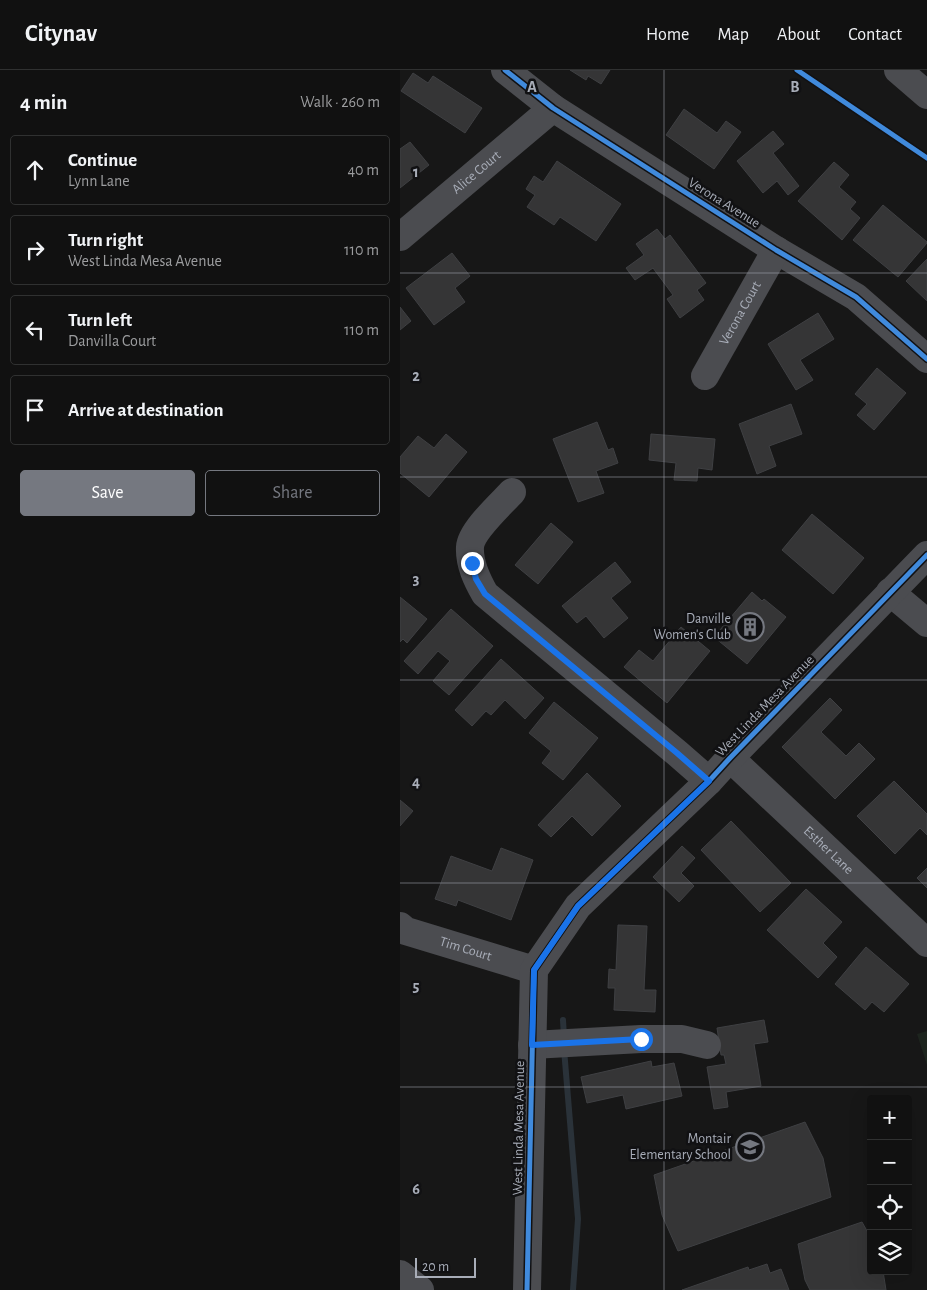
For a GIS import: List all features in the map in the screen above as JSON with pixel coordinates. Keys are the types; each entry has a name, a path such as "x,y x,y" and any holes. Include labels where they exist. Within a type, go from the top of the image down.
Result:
{"street":[{"name":"Verona Avenue","path":"505,70 553,108 776,250 856,296 927,359"},
{"path":"898,70 927,95"},
{"name":"Alice Court","path":"400,237 553,108"},
{"name":"Verona Court","path":"705,376 776,250"},
{"path":"512,492 478,528 470,545 476,579 485,594 670,746 709,781"},
{"name":"West Linda Mesa Avenue","path":"527,1290 541,1044 534,970 578,906 709,781 927,555"},
{"path":"890,592 927,623"},
{"name":"Esther Lane","path":"730,758 927,943"},
{"name":"Tim Court","path":"400,926 406,931 534,970"},
{"path":"541,1044 682,1039 707,1045"},
{"path":"400,1274 420,1290"}],"shaded area":[{"path":"927,1031 927,1065 917,1034"}],"building":[{"path":"570,70 610,70 601,84 588,76 586,80"},
{"path":"413,73 428,83 433,76 482,108 465,133 401,91"},
{"path":"684,109 717,133 726,121 741,132 714,169 666,135"},
{"path":"773,131 784,144 773,153 799,186 788,195 777,181 763,193 737,161"},
{"path":"410,142 429,165 400,188 400,149"},
{"path":"557,161 621,204 596,241 560,217 554,225 527,207 535,195 526,189 534,176 543,182"},
{"path":"834,162 849,175 839,187 856,202 850,209 860,218 842,240 798,201"},
{"path":"883,205 927,242 898,277 853,240"},
{"path":"657,229 665,239 670,235 706,283 697,290 704,300 680,318 667,299 673,295 653,268 635,280 626,268 644,255 636,244"},
{"path":"452,253 470,276 455,288 465,302 434,325 406,288"},
{"path":"927,259 927,301 906,281"},
{"path":"400,307 411,321 400,330"},
{"path":"818,313 834,339 800,360 813,380 796,390 768,344"},
{"path":"877,368 906,393 874,430 857,415 867,404 855,394"},
{"path":"791,404 802,434 769,446 776,466 757,474 739,424"},
{"path":"597,422 608,450 613,448 618,463 596,471 604,493 578,502 553,439"},
{"path":"446,434 467,452 429,497 400,473 400,457 418,436 434,448"},
{"path":"651,434 715,439 712,470 698,468 697,481 674,480 676,463 649,460"},
{"path":"812,514 864,558 833,594 782,550"},
{"path":"551,523 573,542 538,584 515,565"},
{"path":"615,562 631,582 611,598 628,618 604,638 586,616 577,623 562,606"},
{"name":"Danville Women's Club","path":"752,592 786,617 747,664 714,637"},
{"path":"400,597 427,619 407,643 403,639 400,642"},
{"path":"451,609 493,646 449,695 433,681 450,661 438,651 418,674 404,661"},
{"path":"681,627 710,651 667,703 624,667 639,650 653,661"},
{"path":"501,659 544,698 525,719 505,700 491,715 486,711 472,726 455,710"},
{"path":"830,698 842,710 821,732 846,756 859,743 875,759 835,799 782,747"},
{"path":"554,702 598,738 563,780 542,763 551,751 529,733"},
{"path":"587,773 621,806 592,836 572,816 551,837 538,825"},
{"path":"894,781 927,814 927,835 920,828 895,854 857,816"},
{"path":"400,800 413,811 400,826"},
{"path":"731,821 791,883 760,912 701,850"},
{"path":"682,846 695,858 681,873 694,886 679,902 653,877"},
{"path":"501,848 533,860 511,920 458,900 456,906 435,899 451,856 492,871"},
{"path":"927,868 927,888 917,878"},
{"path":"806,889 842,922 823,943 837,957 818,978 767,930"},
{"path":"618,925 647,926 644,990 656,990 655,1012 614,1010 615,988 608,988 609,969 616,970"},
{"path":"866,947 909,984 884,1012 872,1002 865,1010 835,984"},
{"path":"764,1020 768,1042 754,1044 761,1086 726,1092 728,1107 714,1109 707,1067 726,1064 724,1055 721,1055 717,1028"},
{"path":"651,1061 652,1067 674,1063 682,1096 626,1109 623,1095 587,1103 581,1077"},
{"path":"805,1122 823,1158 831,1197 678,1251 662,1215 654,1175"},
{"path":"862,1222 867,1231 867,1275 884,1275 886,1290 810,1290 805,1280 798,1244"},
{"path":"767,1264 770,1273 781,1269 789,1290 682,1290 748,1267 749,1270"}],"waterway":[{"path":"563,1020 564,1037"},
{"path":"564,1049 578,1219 573,1290"}],"cycle path":[{"path":"505,70 553,108 776,250 856,297 927,359"},
{"path":"797,70 927,158"},
{"path":"527,1290 534,970 578,906 709,781 927,555"}],"place":[{"name":"Danville Women's Club","path":"750,627"},
{"name":"Montair Elementary School","path":"750,1147"}],"route":[{"path":"472,563 476,579 485,594 709,781 578,906 534,970 532,1045 641,1039"}]}
